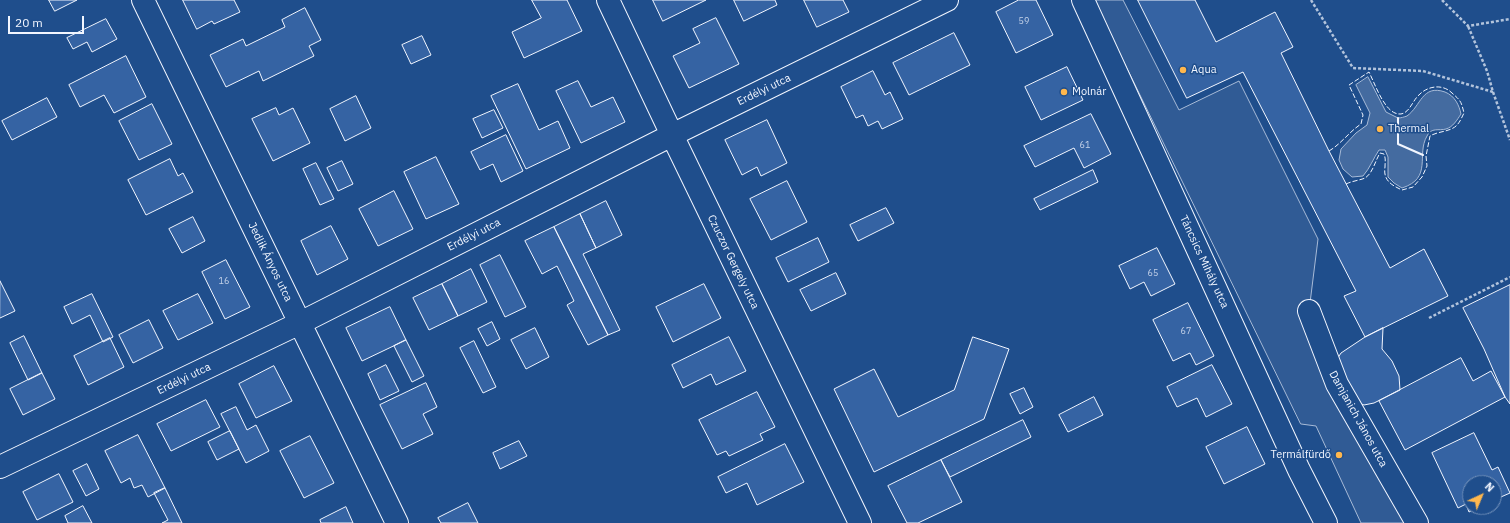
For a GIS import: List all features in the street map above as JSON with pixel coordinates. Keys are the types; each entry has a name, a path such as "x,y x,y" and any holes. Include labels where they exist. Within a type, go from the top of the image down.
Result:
{"street":[{"name":"Jedlik Ányos utca","path":"143,0 397,523"},
{"name":"Czuczor Gergely utca","path":"608,0 860,523"},
{"name":"Erdélyi utca","path":"0,467 300,323 672,135 947,0"},
{"name":"Táncsics Mihály utca","path":"1083,0 1299,470 1326,523"},
{"name":"Damjanich János utca","path":"1309,311 1337,384 1417,523"}],"path":[{"path":"1311,0 1353,68 1423,71 1493,92"},
{"path":"1442,0 1468,26 1487,71 1510,140"},
{"path":"1468,26 1510,19"},
{"path":"1429,318 1510,277"}],"shaded area":[{"path":"1094,0 1123,0 1179,110 1239,81 1318,239 1309,311 1409,523 1361,523 1316,426 1301,424"},
{"name":"Thermal","path":"1368,77 1386,112 1398,118 1407,116 1412,112 1423,97 1431,91 1437,90 1445,92 1458,104 1461,114 1455,123 1446,129 1433,130 1427,136 1424,143 1421,172 1412,184 1402,188 1388,177 1388,157 1385,150 1379,150 1363,176 1352,177 1343,169 1339,160 1341,149 1356,133 1367,125 1370,113 1356,85"}],"building":[{"path":"49,0 77,0 55,11"},
{"path":"183,0 234,0 240,12 214,24 212,21 197,29"},
{"path":"532,0 567,0 582,31 524,58 512,32 541,18"},
{"path":"653,0 706,0 663,21"},
{"path":"734,0 775,0 777,5 744,21"},
{"path":"804,0 843,0 849,12 817,27"},
{"path":"1019,0 1036,0 1053,35 1016,53 996,12"},
{"path":"1138,0 1195,0 1216,42 1275,12 1293,47 1281,53 1329,151 1390,268 1424,249 1448,296 1365,337 1344,296 1356,291 1243,72 1187,98"},
{"path":"305,8 321,40 309,46 314,56 263,81 259,71 226,87 210,55 243,39 246,46 285,27 282,20"},
{"path":"716,18 739,64 689,88 673,56 700,43 693,29"},
{"path":"106,19 117,39 92,52 87,42 73,49 67,38"},
{"path":"954,33 970,65 909,95 893,63"},
{"path":"422,36 431,55 411,64 402,45"},
{"path":"126,56 146,97 114,113 104,95 80,107 69,85"},
{"path":"1067,67 1083,100 1041,120 1025,87"},
{"path":"873,71 885,95 890,92 903,119 882,129 878,121 868,126 863,115 856,118 841,87"},
{"path":"578,81 591,107 613,97 625,122 581,143 556,91"},
{"path":"518,84 539,130 558,121 570,148 526,169 491,96"},
{"path":"356,96 371,128 345,141 330,109"},
{"path":"47,98 57,117 12,140 2,121"},
{"path":"152,104 172,144 139,160 119,121"},
{"path":"276,108 279,115 293,108 310,143 273,161 252,119"},
{"path":"494,110 503,128 482,138 473,119"},
{"path":"1091,114 1111,154 1084,168 1074,148 1035,167 1024,146"},
{"path":"767,120 787,163 761,176 757,167 742,175 725,140"},
{"path":"506,135 523,171 501,182 493,164 480,170 471,152"},
{"path":"436,157 459,204 426,219 404,172"},
{"path":"170,159 178,176 183,173 193,192 146,215 128,180"},
{"path":"342,161 353,184 338,191 327,168"},
{"path":"316,163 334,199 320,205 303,169"},
{"path":"1093,170 1098,182 1040,210 1034,199"},
{"path":"787,181 807,222 771,240 750,199"},
{"path":"394,191 413,229 378,246 359,209"},
{"path":"606,201 622,235 596,248 580,214"},
{"path":"886,208 894,223 858,241 850,225"},
{"path":"580,214 596,248 583,254 620,330 608,335 554,227"},
{"path":"193,217 205,241 182,253 169,229"},
{"path":"331,226 348,259 317,275 301,241"},
{"path":"554,227 608,335 588,345 567,305 574,301 557,266 542,274 525,241"},
{"path":"818,238 829,262 788,282 776,258"},
{"path":"1157,248 1175,284 1151,296 1144,282 1130,289 1119,266"},
{"path":"500,255 526,307 505,317 480,265"},
{"path":"226,260 250,307 225,319 202,272"},
{"path":"471,269 487,302 458,316 442,284"},
{"path":"836,273 846,294 811,311 800,290"},
{"path":"0,281 15,311 0,318"},
{"path":"442,284 458,316 429,330 413,298"},
{"path":"704,284 721,318 673,342 656,307"},
{"path":"1510,285 1510,404 1505,397 1484,349 1463,308"},
{"path":"92,294 113,337 103,342 90,315 72,324 64,307"},
{"path":"198,294 213,323 178,340 163,311"},
{"path":"1188,303 1214,356 1196,365 1190,353 1173,361 1153,320"},
{"path":"390,307 406,340 362,361 346,328"},
{"path":"149,320 163,348 133,363 119,335"},
{"path":"492,322 500,339 487,346 478,329"},
{"path":"535,328 549,357 526,369 511,340"},
{"path":"1383,328 1382,349 1392,361 1399,376 1400,390 1374,403 1364,405 1349,399 1330,370 1341,353 1365,337"},
{"path":"24,336 42,373 28,380 10,343"},
{"path":"729,337 746,371 716,385 711,374 683,388 672,365"},
{"path":"973,337 1009,349 984,419 874,472 834,389 874,369 898,417 954,390"},
{"path":"110,338 124,367 88,385 74,356"},
{"path":"406,340 424,376 412,382 394,346"},
{"path":"474,341 496,387 483,393 460,348"},
{"path":"1461,358 1473,381 1491,371 1505,397 1405,450 1379,401"},
{"path":"386,365 399,391 380,400 368,374"},
{"path":"1212,365 1232,404 1206,417 1197,398 1177,407 1167,387"},
{"path":"274,366 292,401 256,418 239,384"},
{"path":"42,373 55,399 23,415 10,389"},
{"path":"426,383 437,407 423,414 433,434 402,449 380,405"},
{"path":"1024,388 1033,407 1020,414 1010,394"},
{"path":"757,392 775,427 760,434 763,440 729,456 726,451 717,455 699,420"},
{"path":"1094,397 1103,415 1068,432 1059,415"},
{"path":"206,400 220,427 171,451 157,424"},
{"path":"236,407 247,430 256,425 269,451 246,463 221,414"},
{"path":"1023,420 1031,437 950,477 941,460"},
{"path":"1247,427 1265,464 1224,484 1206,447"},
{"path":"230,431 239,449 217,460 208,442"},
{"path":"1474,433 1492,470 1498,467 1502,475 1462,475 1462,506 1458,508 1432,453"},
{"path":"138,435 165,488 148,497 142,485 134,488 130,478 121,483 105,451"},
{"path":"310,436 334,483 304,498 280,451"},
{"path":"519,441 527,456 500,469 493,453"},
{"path":"785,444 804,482 757,505 747,483 726,493 718,477"},
{"path":"941,460 962,502 918,523 907,523 888,486"},
{"path":"87,464 99,489 86,496 73,471"},
{"path":"59,474 73,502 37,520 23,492"},
{"path":"1502,476 1510,493 1502,496"},
{"path":"165,488 182,523 162,523 168,520 154,493"},
{"path":"468,503 478,523 441,523 438,518"},
{"path":"83,506 92,523 68,523 65,516"},
{"path":"346,507 353,523 321,523 320,520"}],"fence":[{"path":"1329,151 1361,124 1363,115 1349,85 1369,72 1383,101 1395,113 1403,114 1421,93 1434,87 1448,90 1460,102 1464,113 1458,124 1451,129 1430,136 1426,156 1427,166 1422,177 1413,187 1402,190 1389,182 1385,175 1385,156 1384,154 1380,153 1368,176 1346,184"}],"wall":[{"path":"1398,118 1398,144 1423,155"}],"place":[{"name":"Aqua","path":"1183,70"},
{"name":"Molnár","path":"1064,92"},
{"name":"Thermal","path":"1380,129"},
{"name":"Termálfürdő","path":"1339,455"}]}
